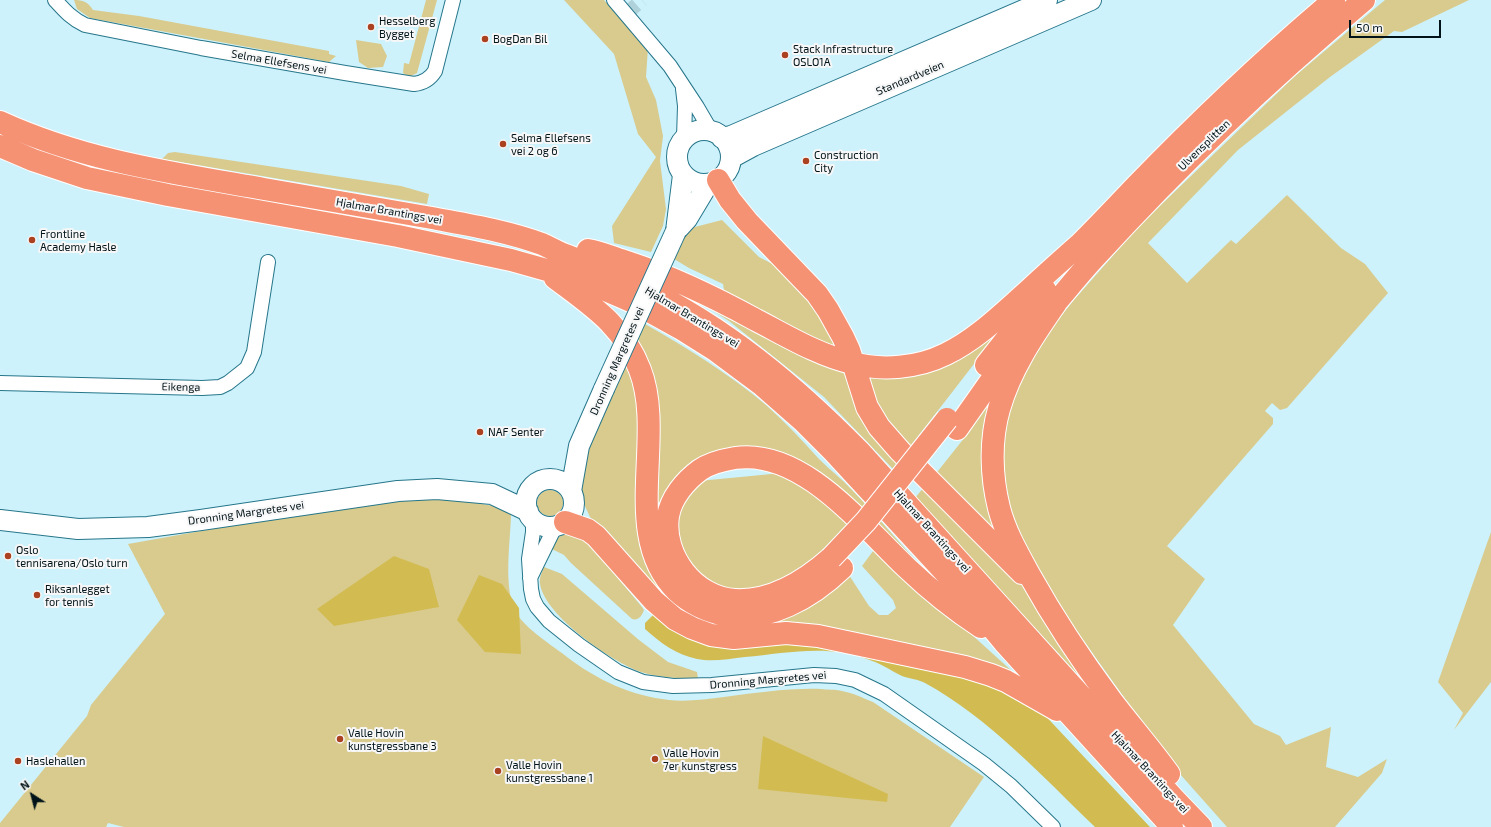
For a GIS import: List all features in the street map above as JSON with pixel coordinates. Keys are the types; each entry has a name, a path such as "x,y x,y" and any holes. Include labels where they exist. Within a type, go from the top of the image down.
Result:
{"highway":[{"name":"Ulvensplitten","path":"1081,243 1210,111 1334,0"},
{"name":"Ulvensplitten","path":"1056,303 1127,222 1199,150 1277,76 1364,0"},
{"name":"Hjalmar Brantings vei","path":"0,122 42,140 108,159 173,173 476,226 542,244 566,256 628,281 672,303 725,335 750,353 793,388 859,451 1157,781 1201,827"},
{"name":"Hjalmar Brantings vei","path":"0,146 33,160 87,178 168,195 435,243 493,255 575,278 604,289 660,317 710,347 762,384 803,421 838,456 955,583 1004,642 1172,827"},
{"path":"713,182 747,221 817,294 828,310 843,337 867,407 884,433 986,539 1036,586"},
{"path":"542,244 592,251 659,273 692,287 810,348 853,364 899,367 924,362 944,355 970,339 987,327 1081,243"},
{"path":"1004,642 940,597 899,560 851,513 822,488 807,477 776,462 759,458 740,457 723,460 708,465 694,475 683,486 674,500 668,516 668,535 675,559 688,577 718,597 734,600 749,600 782,591 836,563 878,529 952,424 1000,346 1081,243"},
{"path":"543,269 595,308 612,324 623,337 640,370 647,403 648,510 650,544 660,570 671,585 686,599 699,607 715,613 749,617 787,606 818,589 836,563"},
{"path":"952,424 1056,303"},
{"path":"1056,303 1028,343 1005,389 995,427 993,447 993,470 999,509 1011,539 1036,586 1097,681 1164,767 1207,827"},
{"path":"560,525 588,530 596,536 662,609 680,623 692,628 711,635 734,638 786,633 818,636 965,667 1013,684 1075,720"}],"street":[{"name":"Selma Ellefsens vei","path":"56,0 67,14 75,21 85,25 345,74 414,84 419,84 428,80 435,71 453,0"},
{"path":"614,0 662,56 717,135 729,148 731,158 728,169 713,182 694,183 683,175 678,165 676,158 678,147 684,138 697,131 704,130 717,135"},
{"name":"Standardveien","path":"717,135 731,136 1047,0"},
{"name":"Standardveien","path":"731,158 753,146 1091,0"},
{"path":"682,85 685,106 684,138"},
{"name":"Dronning Margretes vei","path":"530,578 560,525 571,515 574,507 574,500 571,491 579,446 676,231 683,175"},
{"name":"Dronning Margretes vei","path":"676,231 687,219 713,182"},
{"name":"Eikenga","path":"0,383 202,388 220,387 228,383 247,368 254,352 268,262"},
{"name":"Dronning Margretes vei","path":"579,446 562,466 539,484 527,497 526,503 533,532 528,559 533,598 537,607 549,620 579,645 618,672 643,682 673,686 690,686 827,675 846,678 865,684 884,694 992,771 1011,786 1053,827"},
{"name":"Dronning Margretes vei","path":"0,520 78,529 148,527 398,491 448,490 492,494 554,480 561,482 571,491"},
{"name":"Dronning Margretes vei","path":"492,494 530,516 542,526 560,525"}],"shaded area":[{"path":"74,0 85,2 93,10 139,16 329,51 329,54 336,56 329,62 90,18 77,9"},
{"path":"426,0 437,0 417,73 409,77 403,73 404,63 409,64"},
{"path":"564,0 604,0 648,48 646,77 656,100 663,136 660,161 666,209 663,226 651,252 614,243 612,226 656,157 638,134 614,54"},
{"path":"1385,0 1469,0 1402,32 1394,31 1330,77 1238,150 1148,243 1187,283 1231,240 1236,244 1287,195 1341,248 1365,264 1388,293 1287,408 1280,410 1272,403 1265,411 1273,418 1273,424 1167,546 1205,579 1173,625 1254,724 1280,736 1286,745 1331,727 1326,767 1358,777 1387,759 1382,773 1335,827 1227,827 1172,765 1054,599 1016,534 998,455 1012,390 1050,330 1073,301 1139,226 1295,76"},
{"path":"356,40 381,44 387,56 383,67 368,68 359,62"},
{"path":"175,152 401,186 429,194 427,204 162,159 168,153"},
{"path":"722,220 759,257 788,272 804,289 841,353 738,299 724,290 723,284 674,259 687,229"},
{"path":"701,303 849,376 852,396 861,418 900,462 894,470 824,397 729,321"},
{"path":"645,324 676,342 737,382 766,405 862,500 926,571 758,449 662,503 654,501 635,343"},
{"path":"1001,329 909,448 882,417 865,378 901,376 953,363"},
{"path":"628,360 639,399 639,516 679,604 849,575 869,606 879,615 888,615 896,608 893,600 862,566 876,547 927,596 1024,682 756,632 688,621 602,532 590,517 583,502 578,481 591,440 595,436 606,405"},
{"path":"991,389 985,421 982,457 1002,544 934,476 965,437 960,431"},
{"path":"782,473 796,480 852,524 816,562 763,591 721,588 689,566 676,537 679,511 685,499 699,481"},
{"path":"924,487 1022,582 1080,677 915,498"},
{"path":"550,490 559,494 563,503 559,512 550,516 541,512 537,503 541,494"},
{"path":"411,498 450,498 504,508 511,512 508,564 512,604 517,614 527,626 540,637 578,665 615,686 642,695 676,701 796,689 821,689 846,692 873,702 984,777 950,827 124,827 108,823 106,827 0,827 0,823 87,716 91,705 165,614 128,544 297,514"},
{"path":"1491,532 1491,682 1454,730 1463,713 1438,682"},
{"path":"567,533 581,534 642,607 644,610 640,618 632,619 564,555 550,548 559,537"},
{"path":"394,556 429,569 439,607 334,626 317,609"},
{"path":"544,567 562,574 639,640 668,662 697,672 698,679 662,677 641,672 614,659 598,648 567,623 554,610 545,597 540,584"},
{"path":"479,575 502,584 519,608 521,654 485,652 457,620"},
{"path":"656,612 662,617 788,639 981,677 1039,709 1150,827 1095,827 1014,749 993,731 949,697 922,682 902,676 872,661 852,654 837,652 806,651 715,660 697,659 682,654 669,647 656,639 645,629 645,623"},
{"path":"763,736 888,794 887,802 758,789"}],"tunnel":[{"path":"626,14 642,0"}],"place":[{"name":"Hesselberg Bygget","path":"371,27"},
{"name":"BogDan Bil","path":"485,39"},
{"name":"Stack Infrastructure OSLO1A","path":"785,55"},
{"name":"Selma Ellefsens vei 2 og 6","path":"503,144"},
{"name":"Construction City","path":"806,161"},
{"name":"Frontline Academy Hasle","path":"32,240"},
{"name":"NAF Senter","path":"480,432"},
{"name":"Oslo tennisarena/Oslo turn","path":"8,556"},
{"name":"Riksanlegget for tennis","path":"37,595"},
{"name":"Valle Hovin kunstgressbane 3","path":"340,739"},
{"name":"Valle Hovin 7er kunstgress","path":"655,759"},
{"name":"Haslehallen","path":"18,761"},
{"name":"Valle Hovin kunstgressbane 1","path":"498,771"}]}
